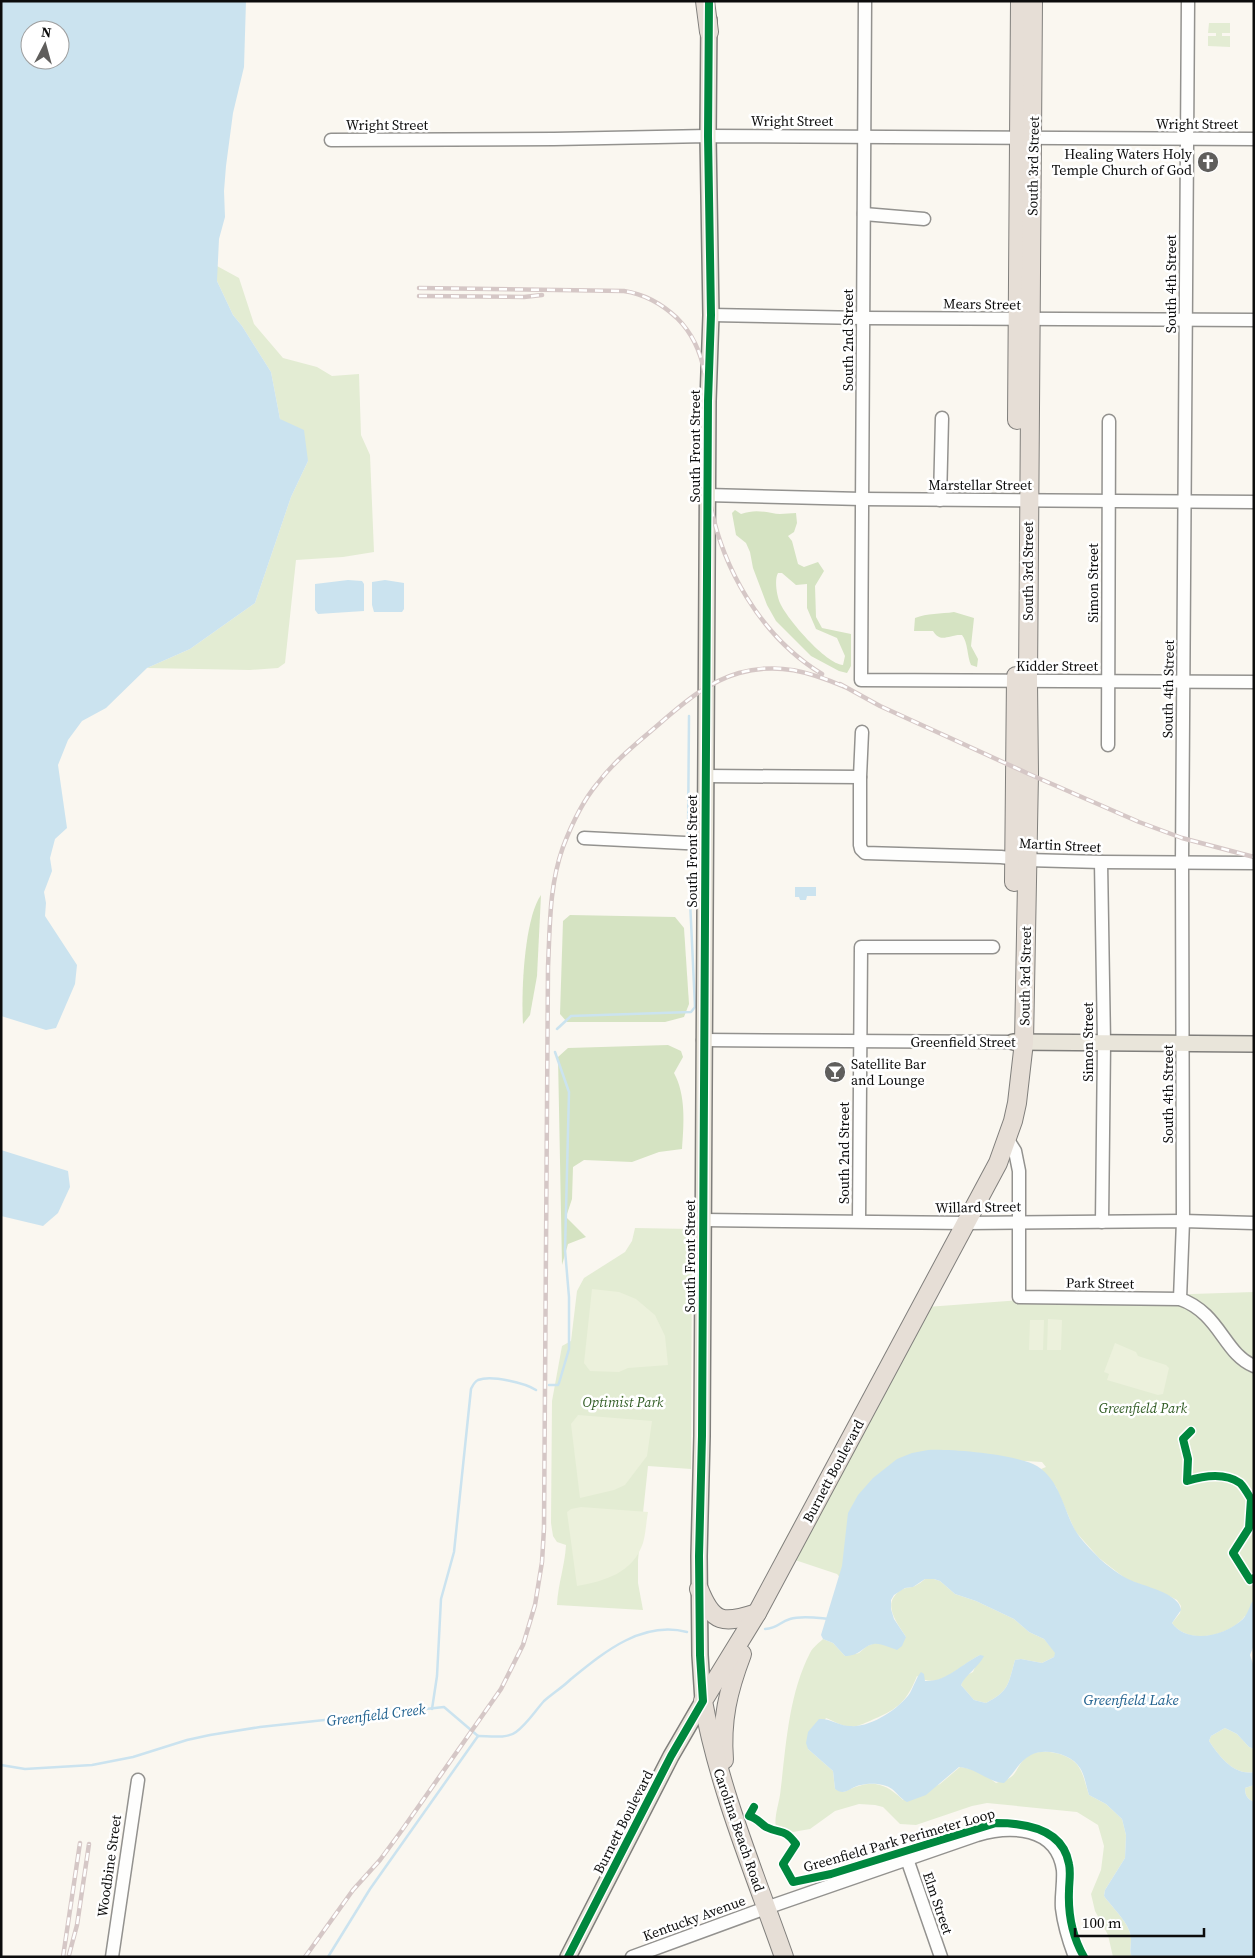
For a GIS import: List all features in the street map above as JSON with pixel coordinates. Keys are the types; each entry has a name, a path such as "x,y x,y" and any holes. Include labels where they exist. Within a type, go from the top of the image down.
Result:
{"highway":[{"path":"705,1 709,32"},
{"name":"South 3rd Street","path":"1020,1 1026,138"},
{"name":"South 3rd Street","path":"1008,1140 1018,1103 1021,859 1029,774 1022,681 1026,138 1033,1"},
{"name":"Burnett Boulevard","path":"703,1701 757,1613 998,1163 1008,1140"},
{"path":"699,1589 706,1607 722,1620 737,1620 757,1613"},
{"path":"726,1798 722,1741 724,1714 731,1683 757,1613"},
{"name":"Carolina Beach Road","path":"703,1701 726,1798 784,1957"}],"main road":[{"name":"South Front Street","path":"703,1701 699,1589 702,1436 708,375 711,315 708,136 710,1"},
{"name":"Greenfield Street","path":"1018,1042 1254,1044"},
{"name":"Burnett Boulevard","path":"568,1957 671,1756 703,1701"}],"street":[{"name":"South 2nd Street","path":"861,680 865,1"},
{"name":"South 4th Street","path":"1180,1299 1183,1221 1182,863 1188,1"},
{"name":"Wright Street","path":"331,140 708,136 1254,139"},
{"path":"864,214 924,219"},
{"name":"Mears Street","path":"711,315 863,318 1254,320"},
{"path":"940,500 942,418"},
{"name":"Simon Street","path":"1108,745 1109,421"},
{"name":"Marstellar Street","path":"707,496 1254,502"},
{"name":"Kidder Street","path":"861,680 1254,682"},
{"path":"705,776 860,777 862,732"},
{"name":"Martin Street","path":"860,777 860,845 861,850 865,853 1101,862 1254,863"},
{"path":"584,838 705,844"},
{"name":"Simon Street","path":"1101,862 1104,1043 1102,1222"},
{"name":"South 2nd Street","path":"859,1222 861,947 993,947"},
{"name":"Greenfield Street","path":"703,1040 1018,1042"},
{"path":"1008,1140 1015,1151 1019,1171 1020,1221"},
{"name":"Willard Street","path":"703,1220 966,1223 1020,1221 1183,1221 1254,1223"},
{"name":"Park Street","path":"1020,1221 1019,1297 1180,1299"},
{"path":"1180,1299 1196,1306 1212,1320 1236,1352 1246,1362 1254,1366"},
{"name":"Woodbine Street","path":"112,1957 138,1780"},
{"name":"Kentucky Avenue","path":"632,1957 907,1859 977,1835 998,1830 1016,1830 1040,1836 1052,1845 1061,1864 1062,1910 1075,1957"},
{"name":"Elm Street","path":"907,1859 941,1957"}],"green space":[{"path":"1209,23 1230,23 1230,33 1222,33 1222,36 1230,36 1230,47 1208,46 1208,36 1216,36 1216,33 1208,33"},
{"path":"217,266 239,278 254,324 283,358 317,367 332,376 359,374 361,435 370,455 374,552 343,557 296,560 285,663 278,668 250,670 147,668 190,649 255,603 291,497 308,461 280,419 271,372 233,315 217,281"},
{"path":"735,510 741,514 756,511 778,514 796,513 797,523 794,532 788,536 792,541 798,564 804,567 818,562 824,571 815,586 816,617 822,628 851,634 851,666 847,673 839,671 811,656 776,621 767,605 746,543 736,535 732,513","holes":["778,573 782,573 796,585 807,584 807,608 816,629 837,638 845,656 843,665 836,663 817,649 784,610 779,600 776,584"]},
{"path":"954,612 974,618 971,646 978,659 977,667 971,665 962,635 942,638 933,631 914,631 915,618 929,614"},
{"path":"541,895 537,976 530,1015 523,1024 523,976 527,938 535,906"},
{"path":"570,915 675,917 684,928 689,1004 684,1017 665,1022 567,1022 560,1014 563,921"},
{"path":"668,1045 681,1051 683,1057 674,1073 681,1091 682,1100 684,1120 682,1149 659,1152 632,1162 584,1160 573,1167 572,1199 566,1217 586,1237 568,1244 562,1265 558,1057 568,1048"},
{"name":"Optimist Park","path":"635,1228 692,1229 691,1469 648,1466 638,1560 638,1583 643,1610 557,1605 566,1545 557,1542 553,1536 551,1523 552,1401 562,1346 571,1341 577,1291 584,1278 625,1252 632,1241"},
{"path":"592,1289 619,1292 636,1299 655,1315 665,1336 668,1365 628,1368 619,1372 590,1371 584,1363"},
{"name":"Greenfield Park","path":"1254,1292 1254,1630 1245,1616 1230,1629 1209,1636 1188,1634 1179,1630 1172,1623 1180,1613 1181,1606 1177,1600 1126,1579 1099,1558 1075,1531 1056,1487 1041,1469 1046,1467 1042,1462 967,1458 858,1599 837,1574 777,1554 913,1308 1035,1299"},
{"path":"1048,1319 1062,1320 1061,1350 1047,1350"},
{"path":"1030,1320 1044,1320 1043,1350 1029,1350"},
{"path":"1115,1343 1136,1352 1138,1356 1166,1365 1169,1368 1163,1394 1158,1395 1107,1380 1109,1374 1104,1372"},
{"path":"578,1415 652,1421 647,1456 625,1485 614,1490 580,1498 571,1424"},
{"path":"581,1507 648,1512 643,1543 632,1562 617,1574 608,1578 577,1586 567,1512"},
{"path":"925,1579 940,1581 955,1594 976,1601 1014,1619 1029,1632 1044,1639 1056,1653 1054,1657 1042,1663 1021,1659 1015,1660 1011,1676 1003,1691 986,1703 974,1700 961,1685 965,1676 973,1672 980,1655 942,1679 933,1681 917,1676 909,1692 896,1708 861,1725 849,1727 826,1718 808,1749 833,1771 835,1789 844,1792 861,1785 875,1784 895,1793 903,1800 940,1784 960,1767 979,1772 996,1783 1011,1777 1024,1759 1037,1752 1051,1752 1072,1759 1081,1772 1089,1795 1106,1804 1122,1819 1126,1835 1125,1858 1105,1890 1104,1896 1128,1928 1131,1936 1130,1951 1132,1957 1113,1957 1108,1935 1095,1911 1091,1894 1101,1870 1104,1846 1098,1825 1077,1812 987,1803 972,1806 916,1825 900,1824 883,1807 859,1804 835,1811 810,1829 793,1832 776,1829 776,1816 792,1704 811,1651 823,1639 833,1643 845,1656 859,1653 867,1646 875,1643 906,1637 892,1612 892,1600 903,1589 915,1586"},
{"path":"1225,1728 1237,1734 1249,1747 1254,1749 1254,1772 1240,1771 1228,1764 1209,1741 1211,1736"},
{"path":"1254,1785 1254,1802 1245,1793 1245,1788"}],"water":[{"path":"1,1 246,1 244,67 233,113 226,166 224,191 225,217 219,239 217,281 233,315 271,372 280,419 304,430 308,461 291,497 255,603 190,649 147,668 106,708 82,721 68,740 58,765 67,828 55,839 50,858 52,871 44,892 46,903 45,916 77,965 75,984 56,1028 46,1030 1,1016"},
{"path":"348,580 362,581 364,584 364,611 318,614 315,610 315,584"},
{"path":"385,580 404,583 404,609 402,612 374,612 372,605 372,582"},
{"path":"795,887 816,887 816,896 807,896 806,900 800,900 799,897 795,897"},
{"path":"1,1150 68,1171 70,1187 58,1213 43,1226 1,1216"},
{"name":"Greenfield Lake","path":"928,1450 966,1451 1010,1457 1023,1460 1042,1469 1055,1484 1080,1538 1100,1559 1121,1575 1174,1599 1179,1604 1181,1610 1172,1623 1179,1630 1187,1634 1207,1636 1227,1630 1243,1619 1252,1602 1254,1602 1254,1645 1250,1655 1254,1667 1254,1749 1249,1747 1237,1734 1225,1728 1211,1736 1209,1741 1228,1764 1240,1771 1254,1772 1254,1785 1245,1788 1245,1793 1254,1802 1254,1957 1132,1957 1130,1951 1131,1936 1128,1928 1104,1896 1105,1890 1125,1858 1126,1835 1122,1819 1106,1804 1089,1795 1080,1768 1065,1756 1051,1752 1031,1755 1023,1761 1004,1783 994,1781 972,1770 959,1767 926,1795 907,1802 889,1787 881,1785 865,1784 845,1792 835,1789 833,1771 808,1749 806,1743 808,1732 819,1719 850,1726 858,1726 875,1721 905,1699 921,1672 924,1674 925,1681 933,1681 947,1676 980,1655 984,1656 961,1685 974,1700 986,1703 1003,1691 1011,1676 1015,1660 1021,1659 1042,1663 1054,1657 1055,1653 1044,1639 1029,1632 1014,1619 976,1601 955,1594 940,1581 934,1579 925,1579 913,1587 905,1588 894,1595 891,1600 894,1619 906,1637 902,1646 897,1650 874,1644 858,1653 845,1656 833,1643 823,1639 821,1635 842,1566 848,1513 858,1495 873,1478 897,1459 912,1453"}],"waterway":[{"path":"688,838 689,716"},
{"path":"557,1029 571,1016 691,1012 695,1007 689,879"},
{"path":"549,1385 558,1385 569,1349 569,1297 565,1250 569,1092 555,1052"},
{"path":"432,1709 437,1676 441,1599 454,1552 471,1389 478,1380 491,1378 517,1382 536,1390"},
{"path":"765,1629 786,1620 800,1617 830,1619"},
{"path":"478,1736 503,1736 516,1732 547,1698 596,1659 624,1641 654,1631 687,1632"},
{"name":"Greenfield Creek","path":"1,1765 25,1769 92,1765 133,1757 187,1740 210,1735 260,1727 444,1707 478,1736"},
{"name":"Greenfield Creek","path":"328,1957 370,1889 478,1736"}],"railway":[{"path":"419,288 624,291 652,300 677,318 692,337 701,358 706,380 709,496 723,548 734,573 762,620 800,659 822,674"},
{"path":"419,296 524,297 542,295"},
{"path":"305,1957 353,1890 380,1860 402,1830 501,1689 523,1645 535,1605 542,1562 544,1528 549,937 551,907 558,862 577,814 586,798 603,777 637,743 681,705 726,677 767,668 794,670 845,687"},
{"path":"840,684 880,706 1139,822 1182,838 1254,857"},
{"path":"63,1957 80,1843"},
{"path":"69,1955 77,1925 89,1844"}],"cycle path":[{"path":"568,1957 671,1756 703,1701 700,1655 699,1556 702,1436 708,401 711,315 708,136 709,1"},
{"path":"1191,1431 1183,1439 1188,1459 1187,1481 1207,1477 1227,1477 1240,1483 1251,1499 1249,1528 1233,1553 1250,1580 1254,1578"},
{"name":"Greenfield Park Perimeter Loop","path":"754,1807 749,1816 766,1827 785,1833 796,1844 783,1864 793,1882 831,1874 996,1823 1019,1824 1041,1830 1059,1843 1065,1852 1070,1871 1070,1916 1076,1941 1084,1957"}],"place":[{"name":"Healing Waters Holy Temple Church of God","path":"1208,162"},
{"name":"Satellite Bar and Lounge","path":"835,1072"}]}
